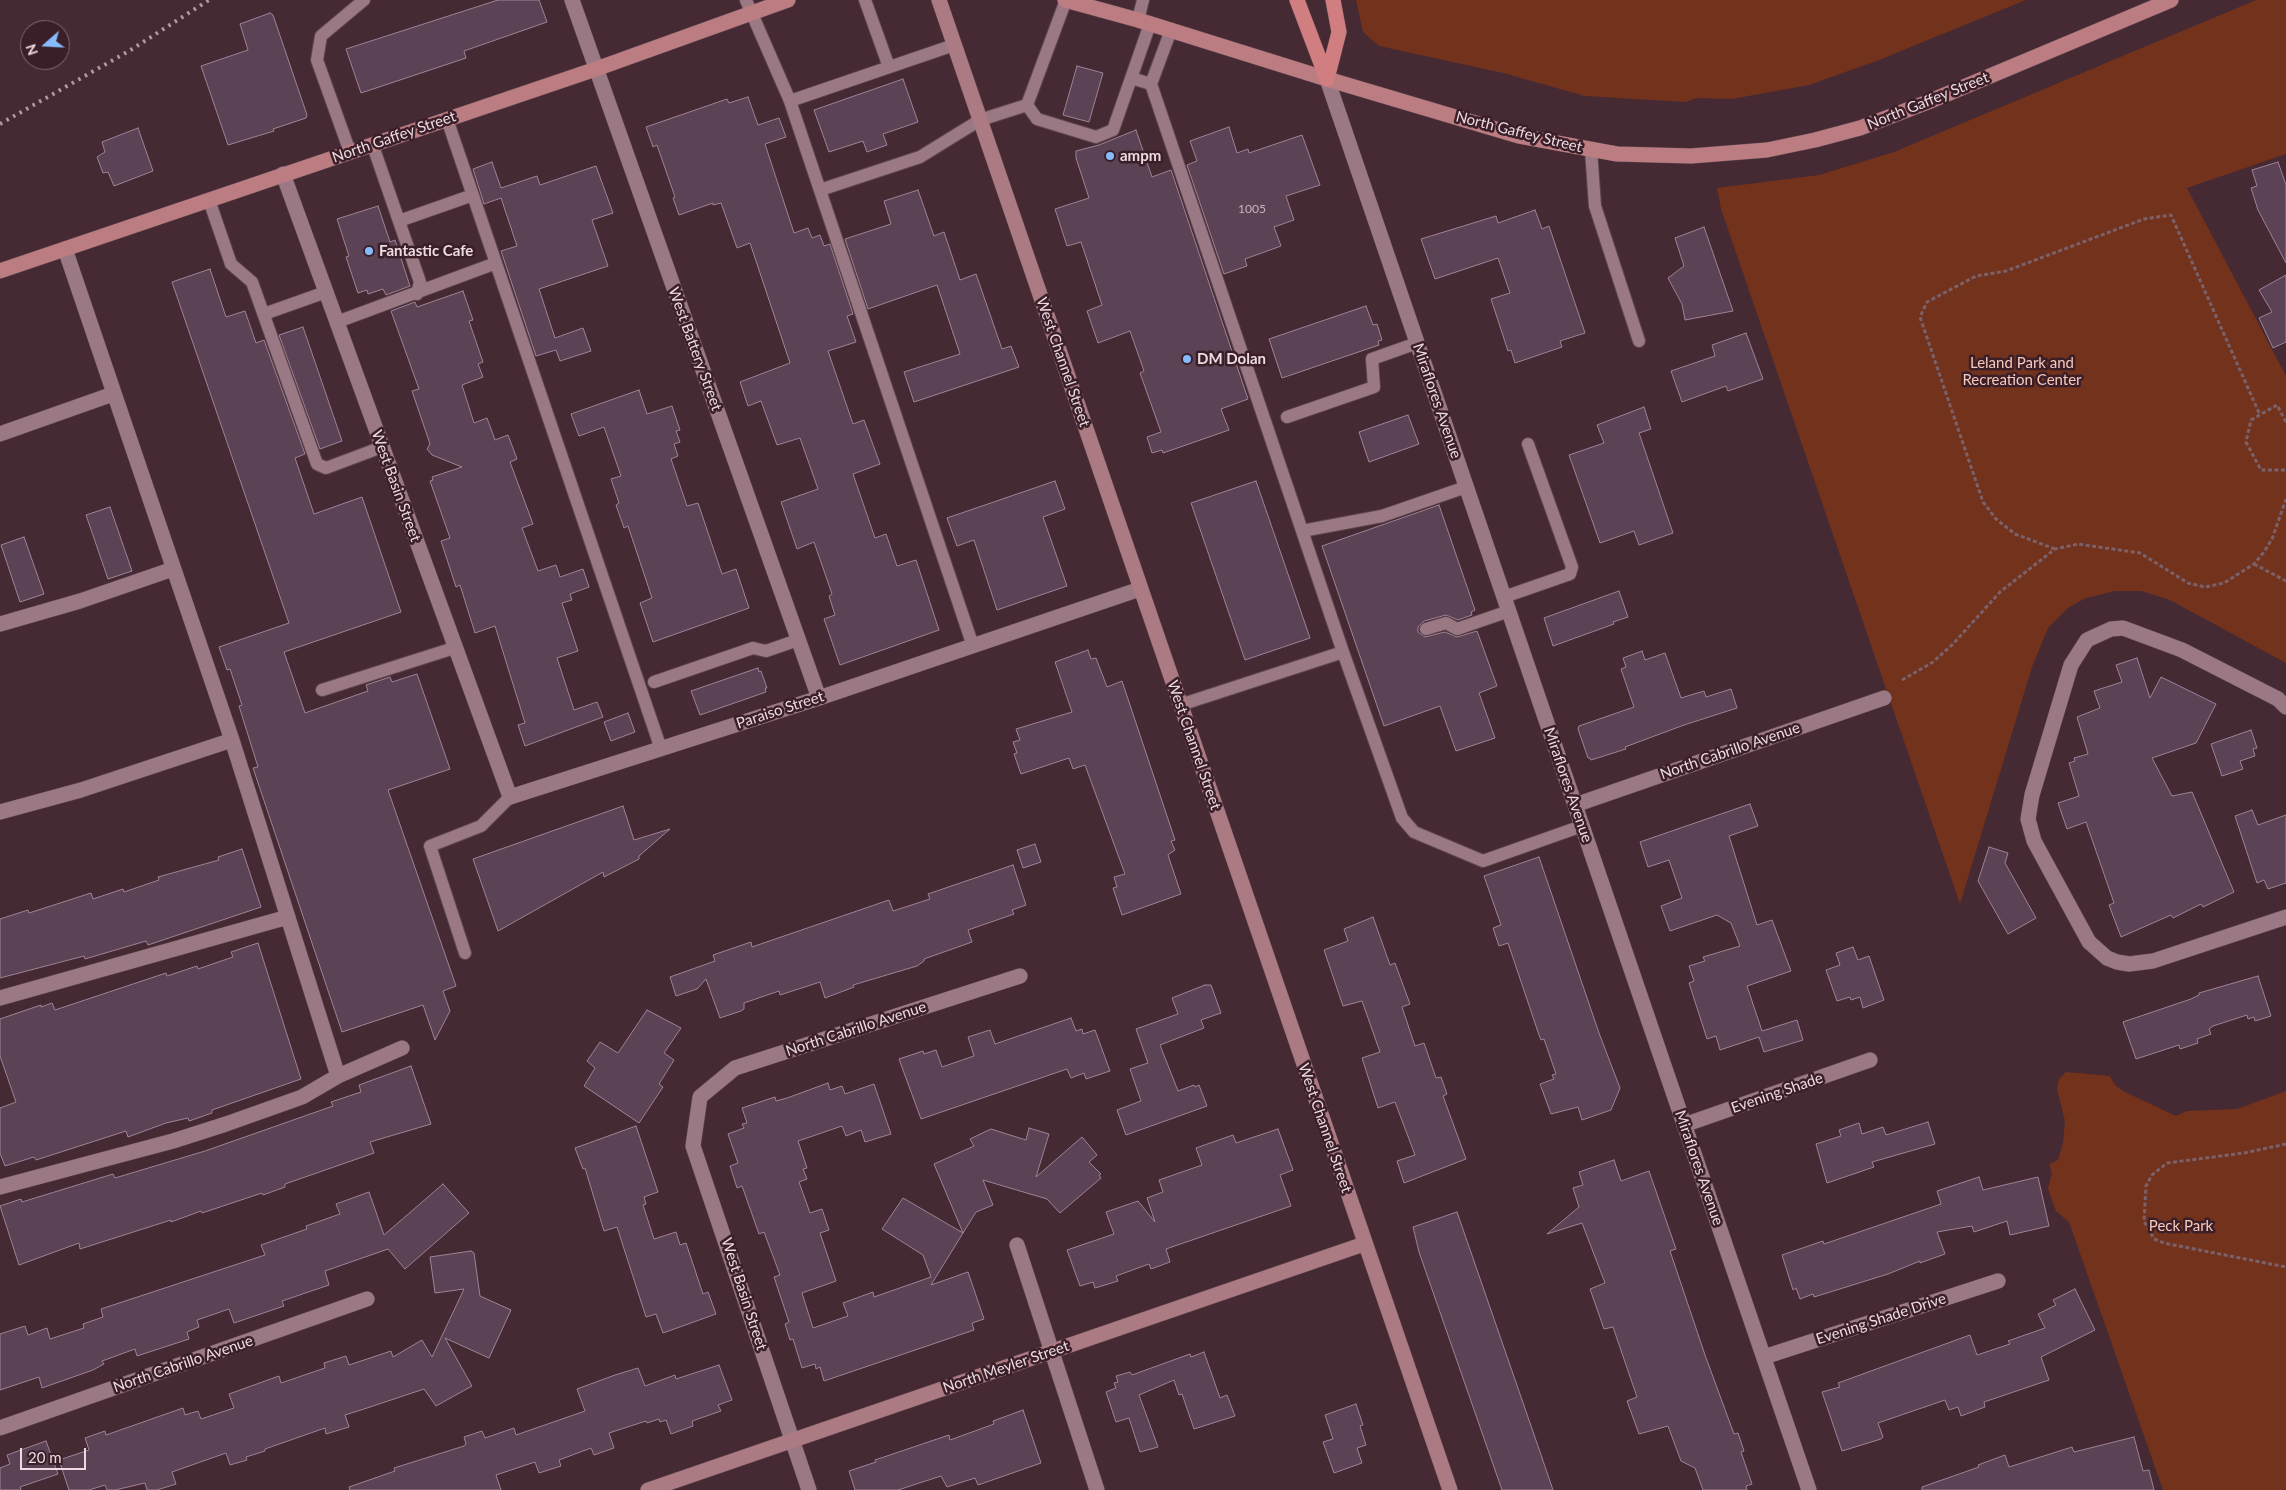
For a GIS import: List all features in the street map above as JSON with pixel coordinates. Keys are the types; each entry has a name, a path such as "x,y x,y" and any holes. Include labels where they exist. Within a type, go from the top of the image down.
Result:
{"highway":[{"path":"1296,0 1327,79"},
{"path":"1327,79 1339,32 1333,0"}],"main road":[{"name":"North Gaffey Street","path":"0,271 596,69 750,6 788,0"},
{"name":"North Gaffey Street","path":"1065,0 1171,30 1327,79 1520,136 1591,150 1649,156 1716,155 1767,150 1823,138 1908,110 2171,0"}],"street":[{"name":"West Battery Street","path":"572,0 819,698"},
{"name":"West Channel Street","path":"939,0 1364,1244 1450,1490"},
{"name":"Miraflores Avenue","path":"1327,79 1809,1490"},
{"name":"West Basin Street","path":"283,174 454,648 510,797"},
{"path":"65,249 232,740 338,1076"},
{"path":"0,434 113,394"},
{"path":"0,624 80,602 173,569"},
{"name":"Paraiso Street","path":"510,797 819,698 1140,589"},
{"path":"2286,707 2278,699 2182,650 2123,628 2112,629 2087,640 2071,665 2032,795 2028,819 2034,841 2089,942 2108,958 2117,962 2129,964 2154,961 2286,916"},
{"name":"North Cabrillo Avenue","path":"1575,804 1884,698"},
{"path":"0,812 113,780 232,740"},
{"path":"0,998 288,917"},
{"name":"North Cabrillo Avenue","path":"700,1097 736,1068 1020,976"},
{"path":"0,1187 173,1141 217,1127 302,1096 338,1076 402,1048"},
{"name":"Evening Shade","path":"1684,1125 1870,1060"},
{"name":"West Basin Street","path":"700,1097 693,1146 809,1490"},
{"name":"North Meyler Street","path":"648,1490 1364,1244"},
{"path":"1017,1245 1097,1490"},
{"name":"Evening Shade Drive","path":"1764,1357 1998,1281"},
{"name":"North Cabrillo Avenue","path":"0,1428 367,1299"}],"lane":[{"path":"350,152 317,60 322,36 364,0"},
{"path":"865,0 889,67"},
{"path":"1027,105 1065,0"},
{"path":"1027,105 1037,119 1096,138 1113,130 1131,78 1144,22 1143,0"},
{"path":"750,6 790,101 973,646"},
{"path":"1171,30 1151,84 1343,652 1402,818 1414,832 1483,861 1582,826"},
{"path":"790,101 954,45"},
{"path":"1131,78 1151,84"},
{"path":"820,190 920,157 980,120 1027,105"},
{"path":"447,119 661,749"},
{"path":"373,146 420,282 417,294"},
{"path":"1591,150 1594,206 1639,341"},
{"path":"399,221 473,195"},
{"path":"209,200 231,264 252,282 316,464 326,468 382,447"},
{"path":"337,322 417,294 496,263"},
{"path":"264,314 326,292"},
{"path":"1287,417 1374,388 1372,359 1417,344"},
{"path":"1504,597 1570,574 1572,567 1528,444"},
{"path":"1302,531 1382,516 1466,487"},
{"path":"1426,629 1446,623 1457,629 1509,611"},
{"path":"654,682 753,648 766,651 798,640"},
{"path":"322,690 454,648"},
{"path":"1180,705 1343,652"},
{"name":"Paraiso Street","path":"466,953 430,846 481,826 510,797"}],"path":[{"path":"2055,549 2015,534 1996,519 1983,502 1920,317 1927,302 1976,276 2006,271 2144,219 2171,215 2260,415"},
{"path":"2286,422 2277,405 2251,420 2246,442 2261,470 2286,470"},
{"path":"1902,680 1933,662 1953,644 2000,592 2055,549 2078,544 2140,553 2188,583 2205,587 2224,583 2254,564 2272,539 2286,499"},
{"path":"2254,564 2286,582"},
{"path":"2286,1144 2244,1153 2167,1163 2152,1175 2146,1186 2144,1221 2154,1239 2164,1244 2286,1267"}],"green space":[{"path":"1356,0 2026,0 1879,60 1809,85 1732,99 1697,98 1685,102 1585,96 1503,73 1379,46 1363,32"},
{"name":"Leland Park and Recreation Center","path":"2256,0 2286,0 2286,154 2187,188 2286,376 2286,663 2170,600 2141,591 2115,591 2086,598 2068,608 2048,628 2032,667 1960,904 1721,209 1717,188 1819,175 1894,152"},
{"name":"Peck Park","path":"2066,1072 2110,1076 2115,1085 2123,1091 2176,1116 2187,1111 2237,1109 2286,1091 2286,1490 2163,1490 2069,1222 2056,1211 2048,1189 2052,1173 2049,1164 2058,1160 2063,1143 2065,1121 2057,1089 2059,1079"}],"building":[{"path":"498,0 539,0 547,22 464,51 466,58 361,93 346,49"},
{"path":"270,13 273,15 307,115 306,118 273,129 274,131 228,145 201,66 248,50 240,24"},
{"path":"1077,66 1103,73 1089,122 1063,115"},
{"path":"903,79 918,122 883,134 887,145 867,152 863,141 829,152 814,110"},
{"path":"748,97 758,125 779,118 786,137 765,144 794,233 808,228 812,238 820,235 824,246 830,244 853,314 847,316 856,342 828,351 853,424 864,420 880,464 853,474 875,538 886,534 897,566 916,560 939,630 840,665 824,619 835,615 829,596 832,594 814,542 797,549 781,502 818,489 800,438 777,445 761,401 748,406 740,382 790,363 750,243 737,248 721,203 713,205 713,203 679,215 673,198 675,197 657,145 653,147 646,127 727,99 729,103"},
{"path":"1229,127 1237,153 1248,149 1249,153 1302,135 1320,185 1286,196 1294,220 1274,227 1281,246 1245,259 1247,266 1224,274 1187,165 1197,161 1190,141"},
{"path":"138,128 153,171 114,186 108,172 103,173 97,157 105,152 102,142"},
{"path":"1136,130 1152,177 1171,170 1248,399 1221,409 1229,430 1163,453 1162,450 1152,453 1147,437 1161,432 1140,373 1144,371 1130,331 1098,343 1087,311 1102,305 1081,242 1067,246 1055,209 1089,198 1076,158 1076,151 1099,145"},
{"path":"492,162 501,188 537,176 540,185 596,166 613,213 592,220 608,266 539,289 555,338 583,328 591,351 560,361 556,350 536,356 501,251 517,246 501,198 484,204 473,169"},
{"path":"2278,162 2286,185 2286,263 2258,210 2251,188 2257,186 2252,170"},
{"path":"918,190 934,236 944,232 960,280 976,274 1002,349 1011,346 1019,367 914,402 904,372 960,354 937,285 868,309 845,239 891,224 884,201"},
{"path":"378,206 390,242 395,240 410,286 386,295 383,289 368,294 367,290 358,293 346,257 349,256 337,219"},
{"path":"1535,210 1542,229 1549,226 1585,333 1560,341 1562,347 1515,363 1511,350 1508,351 1491,299 1510,293 1498,258 1435,279 1421,239 1496,216 1498,223"},
{"path":"1704,227 1733,311 1685,320 1682,304 1668,278 1684,266 1675,238"},
{"path":"210,269 226,317 245,311 256,343 264,340 305,454 295,458 314,514 362,497 401,612 284,652 305,713 368,691 366,685 390,677 392,682 417,674 450,769 388,790 456,986 443,991 450,1011 435,1040 423,1005 342,1032 253,768 258,767 239,706 242,705 230,669 227,670 219,647 289,623 172,282"},
{"path":"2286,275 2286,342 2273,348 2259,318 2272,312 2259,290"},
{"path":"463,291 473,320 469,321 483,362 478,364 483,377 462,385 474,423 487,418 495,440 508,435 517,459 510,462 533,524 522,528 538,571 556,565 560,577 583,569 589,587 570,594 572,600 562,603 578,651 557,658 574,710 597,702 603,717 525,746 518,725 525,723 495,626 475,633 460,585 456,587 441,541 450,538 430,481 433,480 432,477 462,467 432,455 427,449 430,444 412,391 419,389 391,311 415,302 417,307"},
{"path":"1366,306 1373,325 1377,324 1382,340 1378,341 1379,345 1282,378 1269,339"},
{"path":"303,327 342,441 320,449 279,335"},
{"path":"1746,333 1763,379 1728,391 1726,386 1682,402 1671,371 1715,356 1712,345"},
{"path":"639,390 647,414 672,406 680,430 676,431 680,442 674,444 678,456 671,459 687,506 698,503 722,574 736,569 749,608 653,642 640,603 652,598 628,526 624,528 616,505 619,503 611,479 621,476 604,427 579,436 571,414"},
{"path":"1644,407 1651,429 1639,433 1673,533 1639,545 1634,531 1600,543 1569,455 1604,443 1597,425"},
{"path":"1408,415 1419,444 1369,462 1359,432"},
{"path":"1055,481 1065,509 1043,517 1067,586 997,610 974,540 957,546 947,518"},
{"path":"1256,481 1310,638 1245,660 1191,503"},
{"path":"1439,505 1475,610 1471,612 1472,615 1458,620 1446,615 1424,621 1418,627 1418,632 1425,637 1445,632 1457,637 1477,631 1497,686 1479,693 1495,738 1456,751 1440,706 1384,726 1322,546"},
{"path":"110,507 132,571 108,579 86,515"},
{"path":"24,537 44,594 20,602 1,545"},
{"path":"1619,591 1628,617 1553,646 1544,618"},
{"path":"1088,650 1091,659 1096,658 1107,687 1122,681 1175,840 1171,841 1175,850 1168,855 1181,894 1122,915 1113,888 1117,887 1114,877 1125,874 1085,765 1073,769 1069,758 1021,774 1014,754 1017,753 1013,742 1020,740 1016,729 1072,712 1055,662"},
{"path":"1642,651 1645,660 1665,653 1681,698 1704,691 1706,697 1731,689 1737,708 1684,725 1625,747 1626,749 1591,760 1588,758 1578,729 1579,726 1634,707 1621,669 1626,667 1623,658"},
{"path":"2137,658 2150,698 2161,677 2216,704 2196,743 2152,758 2172,796 2192,792 2234,892 2203,907 2201,904 2173,918 2171,915 2121,937 2109,905 2114,903 2086,822 2067,829 2058,803 2079,796 2069,763 2075,761 2074,758 2088,754 2077,717 2100,708 2094,691 2122,682 2116,665"},
{"path":"758,668 759,672 761,671 767,688 765,688 766,692 700,715 691,691"},
{"path":"628,713 635,732 611,741 604,722"},
{"path":"2251,730 2257,748 2253,749 2255,756 2240,761 2243,769 2222,776 2211,744"},
{"path":"1750,804 1758,826 1729,836 1757,925 1772,920 1791,971 1747,986 1762,1031 1797,1020 1803,1040 1764,1052 1759,1037 1720,1050 1716,1036 1707,1039 1689,983 1694,981 1689,966 1705,961 1703,957 1740,946 1731,923 1717,915 1670,931 1661,906 1682,898 1669,860 1648,867 1640,842"},
{"path":"623,806 634,840 670,829 639,856 639,859 604,877 603,872 498,931 473,859"},
{"path":"2252,810 2258,825 2286,815 2286,883 2268,889 2264,880 2257,883 2235,816"},
{"path":"1035,844 1041,862 1023,868 1017,850"},
{"path":"1989,847 2008,853 2005,863 2036,918 2008,934 1978,881"},
{"path":"242,849 261,907 148,945 146,941 85,959 84,956 0,978 0,919 28,910 29,913 91,893 93,899 123,889 124,892 159,880 158,877 219,860 218,857"},
{"path":"1539,857 1599,1033 1620,1088 1611,1110 1582,1120 1578,1107 1551,1114 1540,1084 1554,1079 1552,1075 1556,1074 1544,1039 1541,1040 1539,1035 1508,943 1499,946 1493,928 1501,925 1484,876"},
{"path":"1013,865 1026,905 1012,910 1014,914 968,930 972,942 924,959 917,966 853,985 854,987 825,998 820,982 780,995 779,991 744,1003 744,1009 741,1011 720,1018 706,979 697,989 676,996 670,977 715,961 713,955 751,942 752,947 889,900 893,911 930,899 928,894"},
{"path":"1373,917 1390,965 1395,963 1410,1004 1402,1007 1415,1046 1424,1043 1436,1078 1441,1077 1447,1094 1443,1096 1466,1159 1404,1183 1397,1161 1415,1155 1395,1102 1378,1108 1362,1058 1380,1052 1362,1001 1343,1006 1324,950 1348,941 1344,929"},
{"path":"258,943 301,1079 212,1110 212,1113 189,1121 188,1118 166,1123 128,1137 126,1131 36,1160 34,1157 5,1166 0,1153 0,1108 16,1102 0,1056 0,1019 52,1003 55,1010 166,973 167,976 197,966 198,969 233,957 231,952"},
{"path":"1853,947 1858,960 1869,956 1884,1000 1863,1008 1860,997 1851,1000 1850,997 1837,1001 1826,970 1840,965 1836,953"},
{"path":"2258,976 2271,1016 2255,1021 2254,1017 2248,1019 2247,1015 2213,1026 2209,1029 2211,1034 2197,1039 2198,1043 2180,1049 2179,1045 2136,1059 2123,1022 2191,999 2199,995 2199,993"},
{"path":"1205,985 1211,985 1221,1013 1201,1020 1204,1028 1160,1045 1178,1091 1199,1085 1207,1106 1126,1135 1117,1110 1141,1101 1130,1069 1148,1063 1136,1029 1178,1014 1172,998"},
{"path":"647,1010 681,1028 664,1053 674,1060 659,1084 663,1087 639,1123 584,1086 595,1068 587,1061 600,1042 618,1053"},
{"path":"1071,1018 1076,1031 1082,1029 1083,1034 1095,1030 1110,1071 1086,1079 1084,1073 1071,1078 1067,1069 921,1119 899,1059 923,1051 924,1054 936,1050 942,1067 974,1056 968,1037 990,1030 995,1044"},
{"path":"411,1066 431,1124 370,1142 374,1153 285,1184 285,1187 263,1195 262,1193 202,1213 201,1211 171,1222 171,1220 80,1249 79,1243 19,1265 0,1206 21,1199 22,1202 113,1174 115,1178 205,1151 333,1106 331,1102 361,1092 359,1085"},
{"path":"828,1083 830,1090 842,1086 845,1094 874,1084 891,1134 865,1142 861,1130 846,1136 842,1126 798,1141 807,1168 803,1169 807,1179 799,1182 810,1213 822,1209 829,1230 820,1233 836,1281 802,1293 813,1328 848,1316 843,1303 873,1292 874,1297 931,1277 923,1255 882,1229 903,1198 963,1233 931,1285 968,1272 984,1319 972,1323 974,1330 824,1381 820,1367 816,1369 815,1364 802,1368 793,1339 790,1340 785,1324 789,1322 774,1277 780,1275 764,1232 759,1234 742,1186 737,1188 730,1166 738,1163 728,1134 744,1128 742,1124 747,1123 742,1108 775,1097 776,1101 787,1098"},
{"path":"1928,1122 1935,1144 1872,1162 1874,1167 1827,1183 1816,1144 1841,1136 1839,1130 1859,1123 1862,1134 1883,1127 1886,1135"},
{"path":"636,1126 658,1192 644,1197 646,1204 643,1205 654,1239 676,1232 680,1245 686,1243 703,1294 708,1292 716,1314 663,1333 656,1314 646,1317 617,1227 604,1231 585,1168 583,1169 575,1148"},
{"path":"1029,1128 1049,1134 1036,1177 1082,1137 1097,1155 1089,1162 1101,1174 1099,1175 1101,1178 1060,1213 1047,1199 983,1180 993,1205 976,1212 963,1233 934,1164 974,1146 970,1139 991,1129 1026,1140"},
{"path":"1278,1129 1293,1170 1280,1175 1291,1206 1166,1249 1170,1262 1151,1269 1149,1264 1116,1276 1118,1281 1095,1288 1093,1282 1080,1286 1067,1250 1114,1234 1106,1212 1138,1201 1155,1222 1147,1198 1163,1192 1159,1180 1202,1165 1196,1148 1233,1135 1236,1143"},
{"path":"1614,1160 1621,1181 1649,1171 1676,1249 1670,1251 1705,1355 1734,1434 1738,1433 1744,1451 1741,1452 1752,1484 1746,1486 1747,1490 1703,1490 1695,1468 1681,1461 1668,1426 1639,1434 1627,1401 1637,1397 1613,1327 1604,1329 1590,1289 1605,1283 1582,1223 1547,1234 1579,1207 1573,1188 1583,1185 1579,1172"},
{"path":"1979,1177 1983,1190 2038,1177 2049,1226 2010,1235 2007,1221 1974,1232 1972,1226 1937,1232 1945,1254 1814,1297 1813,1294 1800,1299 1796,1288 1793,1290 1782,1255 1823,1241 1824,1244 1941,1204 1937,1191"},
{"path":"443,1184 469,1213 405,1269 388,1249 325,1271 329,1285 282,1301 284,1306 234,1323 229,1309 197,1320 199,1327 187,1332 189,1339 137,1356 135,1349 102,1361 104,1364 93,1370 42,1388 39,1377 0,1390 0,1334 25,1326 28,1335 47,1328 50,1339 84,1328 83,1324 103,1317 101,1309 265,1255 261,1245 307,1229 306,1226 340,1214 336,1204 369,1192 384,1235"},
{"path":"1457,1212 1553,1490 1502,1490 1419,1252 1413,1227"},
{"path":"471,1251 474,1253 480,1296 511,1310 489,1358 445,1338 472,1386 436,1406 424,1389 345,1415 349,1427 326,1434 325,1428 265,1449 265,1451 246,1457 247,1460 230,1465 226,1453 172,1472 176,1484 157,1490 147,1490 145,1483 115,1490 107,1490 105,1485 89,1490 69,1490 59,1460 89,1450 85,1438 105,1431 106,1435 183,1408 185,1415 198,1411 201,1419 234,1408 229,1394 279,1376 281,1383 325,1368 324,1363 346,1356 349,1365 391,1351 393,1357 422,1340 432,1357 464,1289 435,1293 430,1257"},
{"path":"2075,1289 2095,1330 2041,1357 2049,1380 1984,1402 1985,1407 1961,1416 1958,1407 1949,1410 1945,1400 1878,1423 1883,1437 1881,1439 1842,1451 1822,1392 1840,1387 1838,1383 1970,1335 1977,1355 2010,1344 2008,1341 2045,1328 2038,1314 2056,1305 2053,1300"},
{"path":"1204,1352 1220,1398 1227,1395 1235,1416 1194,1429 1182,1394 1179,1395 1174,1380 1139,1395 1158,1447 1140,1452 1129,1418 1116,1422 1106,1392 1116,1388 1114,1383 1118,1382 1116,1376 1130,1372 1132,1375 1190,1354 1191,1357"},
{"path":"719,1365 732,1400 718,1405 721,1411 692,1421 693,1426 671,1434 666,1420 660,1422 659,1419 647,1423 646,1421 609,1433 614,1448 594,1455 591,1448 559,1460 561,1466 539,1473 535,1462 496,1475 501,1490 350,1490 349,1487 395,1471 394,1468 464,1446 466,1444 464,1437 482,1431 485,1438 514,1428 516,1435 585,1411 577,1389 615,1375 638,1368 645,1386 675,1375 676,1379"},
{"path":"1356,1404 1363,1425 1360,1426 1366,1445 1357,1448 1362,1463 1334,1473 1323,1442 1333,1439 1325,1415"},
{"path":"1023,1410 1041,1463 978,1485 975,1478 947,1487 941,1476 898,1490 855,1490 849,1471 876,1462 875,1460 949,1435 950,1440 994,1424 993,1421"},
{"path":"2134,1437 2143,1471 2149,1470 2154,1490 1922,1490 1922,1487 1979,1467 1978,1465 2005,1455 2009,1467 2072,1447 2074,1452"},
{"path":"46,1441 58,1474 20,1487 21,1490 0,1490 0,1468 10,1464 7,1455"}],"railway":[{"path":"0,124 129,51 209,0"}],"place":[{"name":"ampm","path":"1110,156"},
{"name":"Fantastic Cafe","path":"369,251"},
{"name":"DM Dolan","path":"1187,359"}]}
